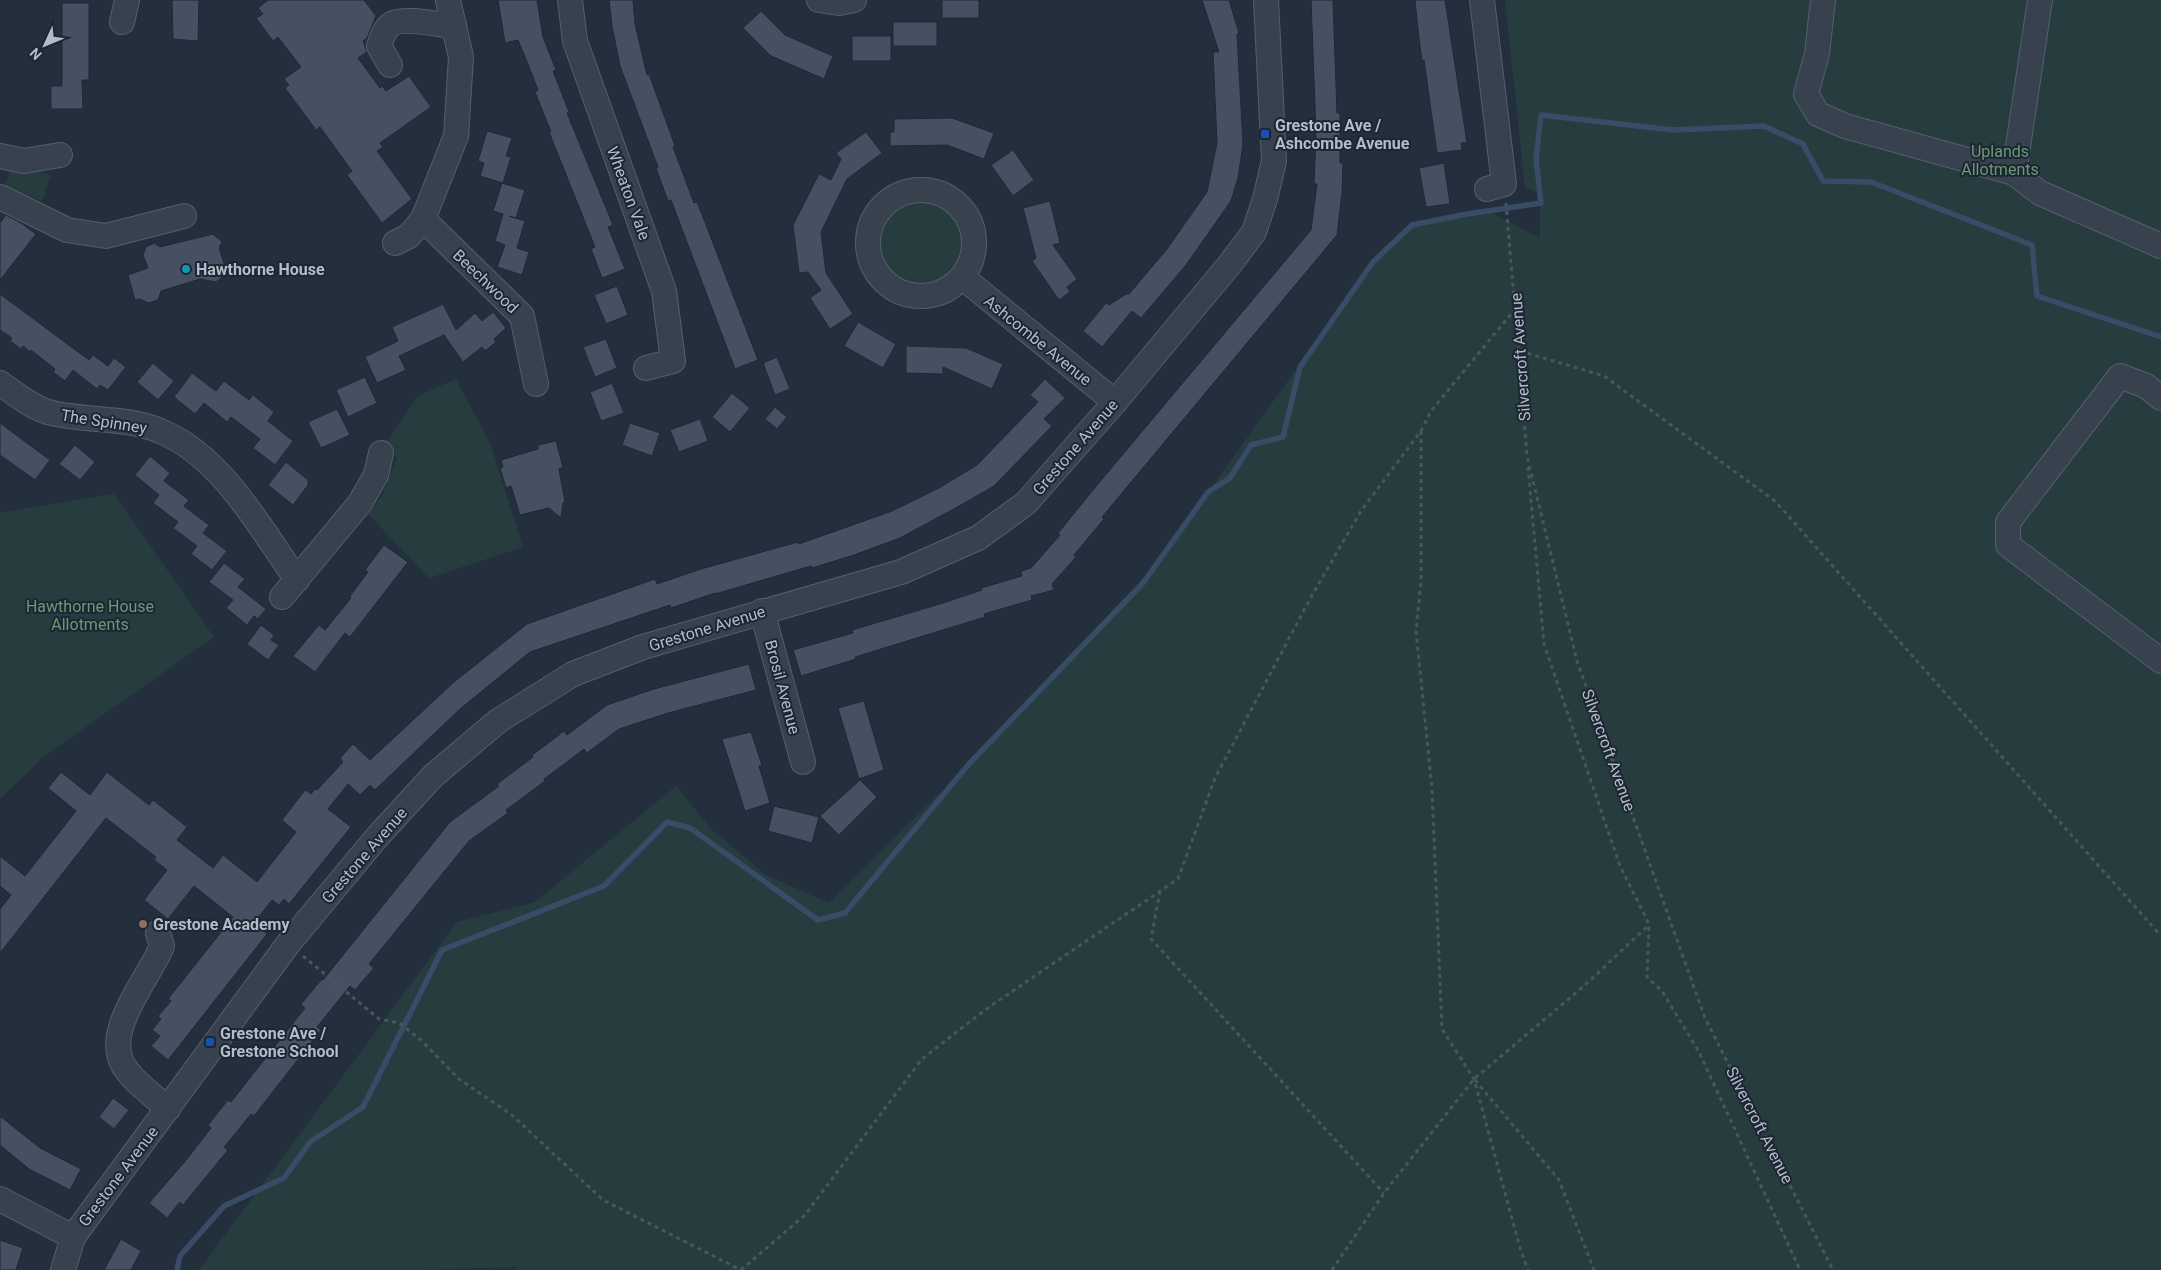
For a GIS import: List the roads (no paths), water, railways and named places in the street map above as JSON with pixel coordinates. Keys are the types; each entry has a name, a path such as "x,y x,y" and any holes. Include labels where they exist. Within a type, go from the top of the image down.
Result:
{"street":[{"path":"395,243 409,236 423,219 456,136 461,57 448,0"},
{"name":"Wheaton Vale","path":"570,0 575,41 664,291 673,361 646,368"},
{"path":"818,0 839,3 854,0"},
{"name":"Grestone Avenue","path":"64,1270 73,1237 288,944 378,836 434,776 498,721 573,674 643,647 901,572 978,538 1026,503 1115,402 1230,264 1254,232 1265,199 1274,161 1266,0"},
{"path":"1482,0 1504,184 1496,192"},
{"path":"1823,0 1817,54 1806,94 1818,114 1845,126 2014,173 2040,194 2161,246"},
{"path":"2014,173 2040,0"},
{"path":"390,65 379,46 383,34 391,24 402,21 454,26"},
{"path":"0,156 24,161 60,155"},
{"path":"926,190 950,199 960,208 972,232 974,245 972,258 962,277 948,289 923,296 909,295 886,283 877,273 871,261 868,235 872,222 888,201 900,194 926,190"},
{"path":"0,197 67,230 106,236 184,216"},
{"name":"Beechwood","path":"423,219 522,316 536,384"},
{"name":"Ashcombe Avenue","path":"962,277 1115,402"},
{"path":"2161,398 2146,386 2120,376 2008,522 2008,545 2161,661"},
{"name":"The Spinney","path":"0,382 19,397 47,412 74,417 124,421 160,430 188,445 211,466 245,504 290,588 360,503 376,475 381,453"},
{"name":"Brosil Avenue","path":"762,611 803,762"},
{"path":"158,933 162,946 155,963 121,1022 117,1050 127,1071 168,1109"},
{"path":"0,1199 73,1237"}],"waterway":[{"path":"177,1270 180,1256 224,1206 284,1178 310,1142 363,1107 442,950 604,886 667,822 690,828 818,920 845,913 968,765 1143,583 1208,492 1230,478 1251,445 1283,437 1300,367 1373,262 1412,225 1467,214 1541,203 1536,159 1541,115 1673,130 1764,126 1803,144 1823,181 1871,182 2032,245 2037,296 2161,337"}],"place":[{"name":"Grestone Ave / Ashcombe Avenue","path":"1265,134"},
{"name":"Hawthorne House","path":"186,269"},
{"name":"Grestone Academy","path":"143,924"},
{"name":"Grestone Ave / Grestone School","path":"210,1042"}],"park label":[{"name":"Uplands Allotments","path":"2000,160"},
{"name":"Hawthorne House Allotments","path":"90,615"}]}
